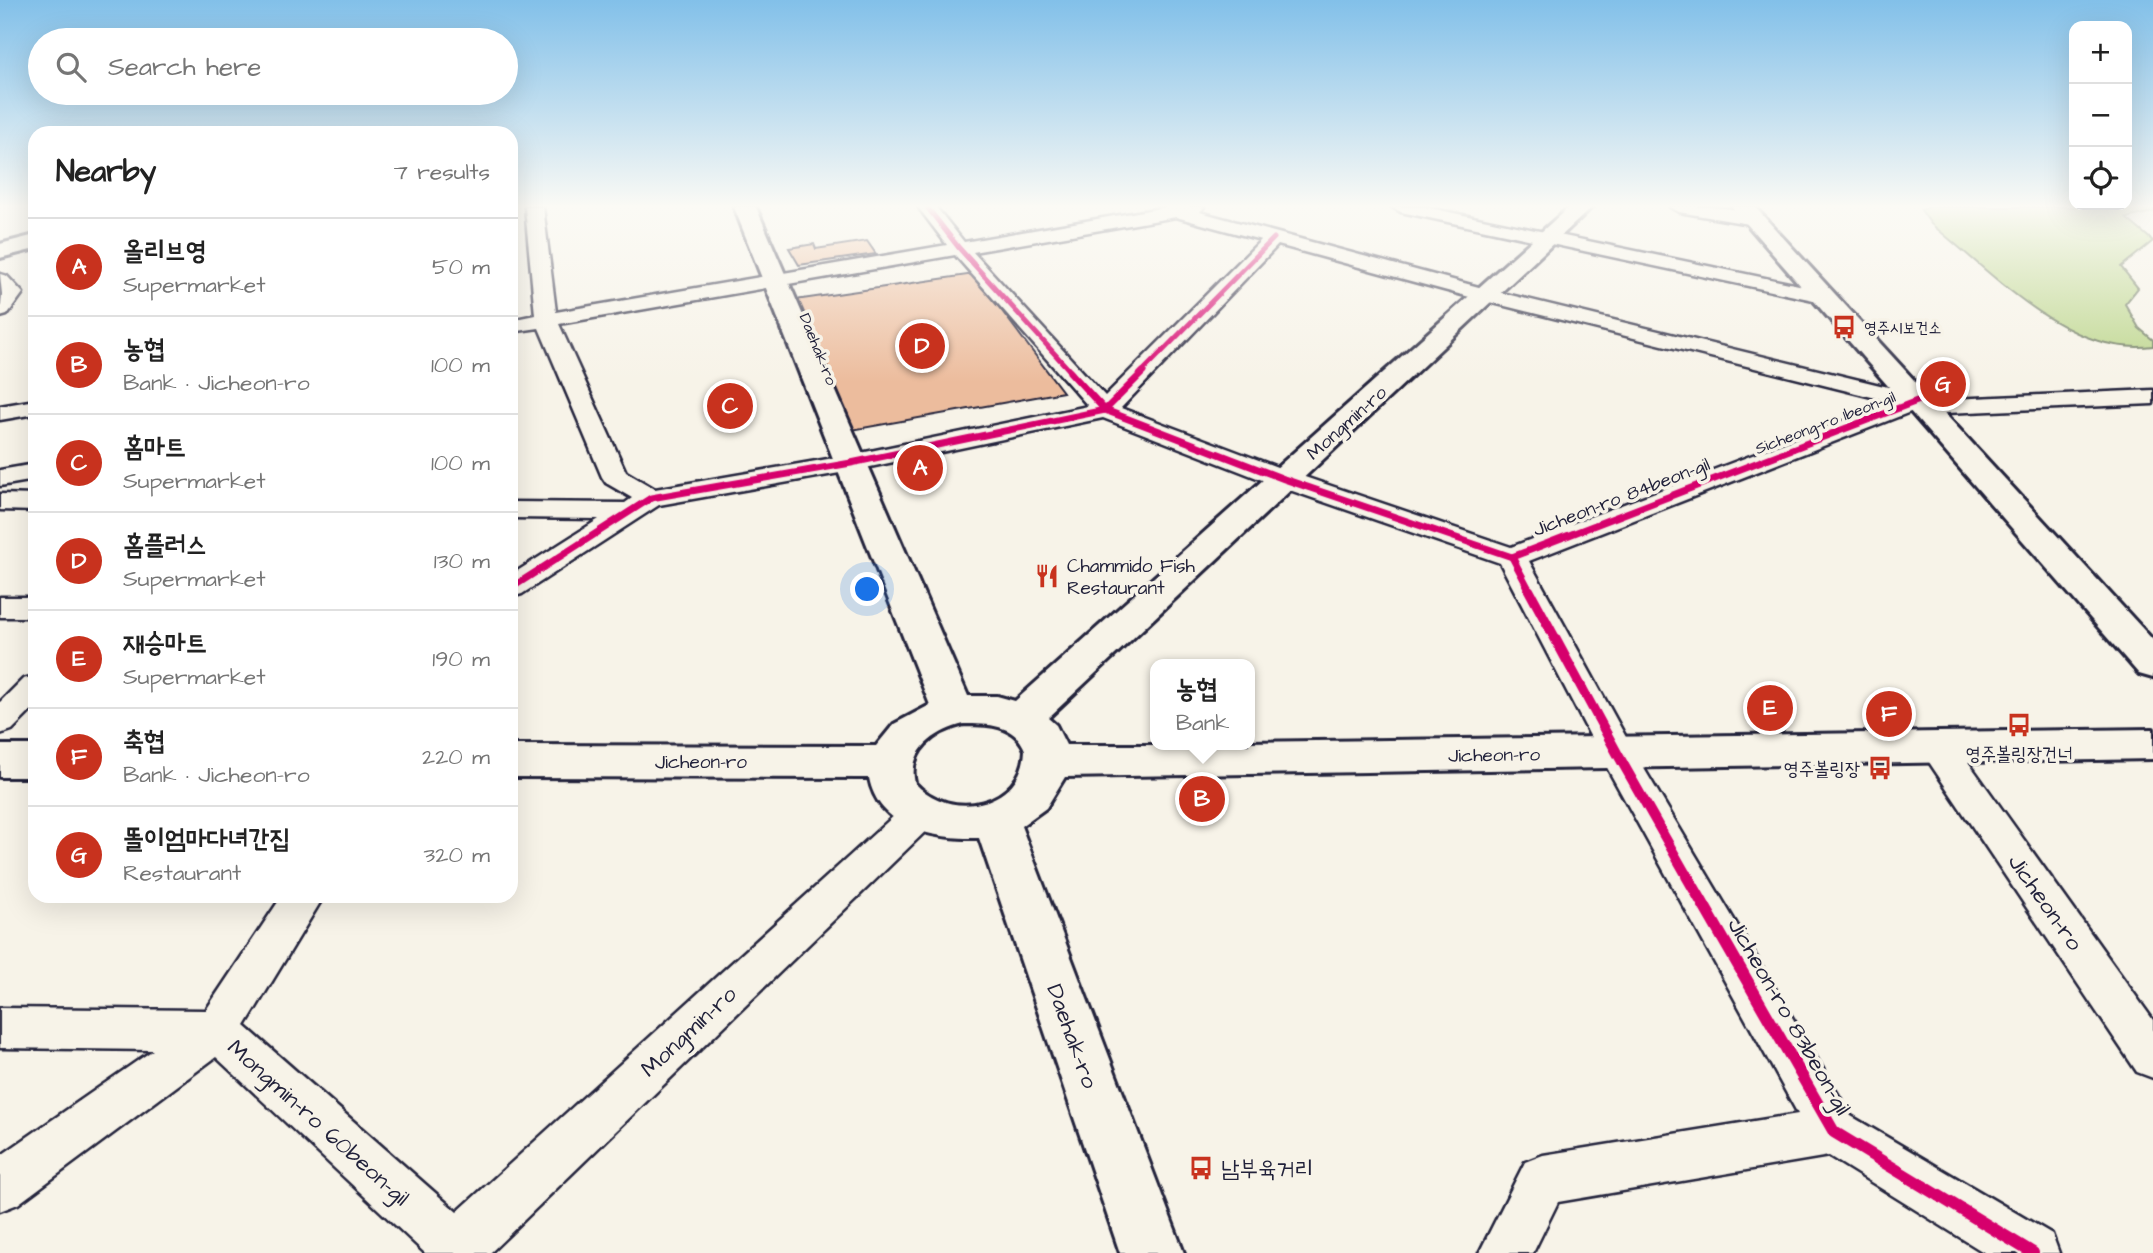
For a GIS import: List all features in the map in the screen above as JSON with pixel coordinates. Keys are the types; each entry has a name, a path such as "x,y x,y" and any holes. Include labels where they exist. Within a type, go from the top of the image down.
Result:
{"main road":[{"name":"Daehak-ro","path":"769,265 954,712"},
{"name":"Mongmin-ro","path":"1022,718 1517,265"},
{"name":"Sicheong-ro 1beon-gil","path":"1795,265 2153,665"},
{"path":"954,712 1004,712 1022,718 1043,738 1049,761 1043,781 1018,807 995,818 944,820 919,814 897,796 891,782 891,762 903,740 920,726 954,712"},
{"name":"Jicheon-ro","path":"1049,761 2153,744"},
{"path":"0,761 28,761"},
{"name":"Jicheon-ro","path":"518,761 891,762"},
{"name":"Daehak-ro","path":"995,818 1152,1253"}],"street":[{"path":"540,265 546,319 615,477 640,504"},
{"path":"518,325 856,265"},
{"path":"976,265 1105,410 1284,479 1511,557 1617,753"},
{"path":"518,510 640,504 1105,410 1248,265"},
{"path":"1376,265 1920,404 2151,399"},
{"path":"1675,265 1823,296"},
{"path":"0,311 4,289 28,289"},
{"name":"Sicheong-ro 1beon-gil","path":"1743,468 1920,404"},
{"path":"0,413 28,408"},
{"name":"Jicheon-ro 84beon-gil","path":"1511,557 1743,468"},
{"path":"0,478 28,473"},
{"path":"0,502 28,503"},
{"path":"518,583 640,504"},
{"path":"0,607 28,607"},
{"path":"0,722 28,694"},
{"name":"Jicheon-ro","path":"1938,747 2153,1057"},
{"name":"Jicheon-ro 83beon-gil","path":"1617,753 1834,1132 2033,1253"},
{"name":"Mongmin-ro","path":"457,1251 919,814"},
{"path":"0,1186 218,1030 300,903"},
{"name":"Mongmin-ro 60beon-gil","path":"0,1028 218,1030 457,1251"},
{"path":"1505,1253 1543,1180 1834,1132"}],"green space":[{"path":"1980,265 2123,265 2121,267 2138,288 2125,304 2139,328 2153,340 2153,346 2122,346 2091,339 2033,308"}],"building":[{"path":"974,274 1063,392 852,430 795,300"}],"cycle path":[{"path":"975,265 1105,410 1284,479 1512,557 1917,401"},
{"path":"518,584 651,498 851,463 1105,410 1247,265"},
{"path":"1512,557 1617,753 1834,1132 2033,1253"}],"place":[{"name":"영주시보건소","path":"1844,327"},
{"name":"홈플러스","path":"922,346"},
{"name":"똘이엄마다녀간집","path":"1943,384"},
{"name":"홈마트","path":"730,406"},
{"name":"올리브영","path":"920,468"},
{"name":"Chammido Fish Restaurant","path":"1047,576"},
{"name":"재승마트","path":"1770,708"},
{"name":"축협","path":"1889,714"},
{"name":"영주볼링장건너","path":"2019,725"},
{"name":"영주볼링장","path":"1880,768"},
{"name":"농협","path":"1202,799"},
{"name":"남부육거리","path":"1201,1168"}]}
